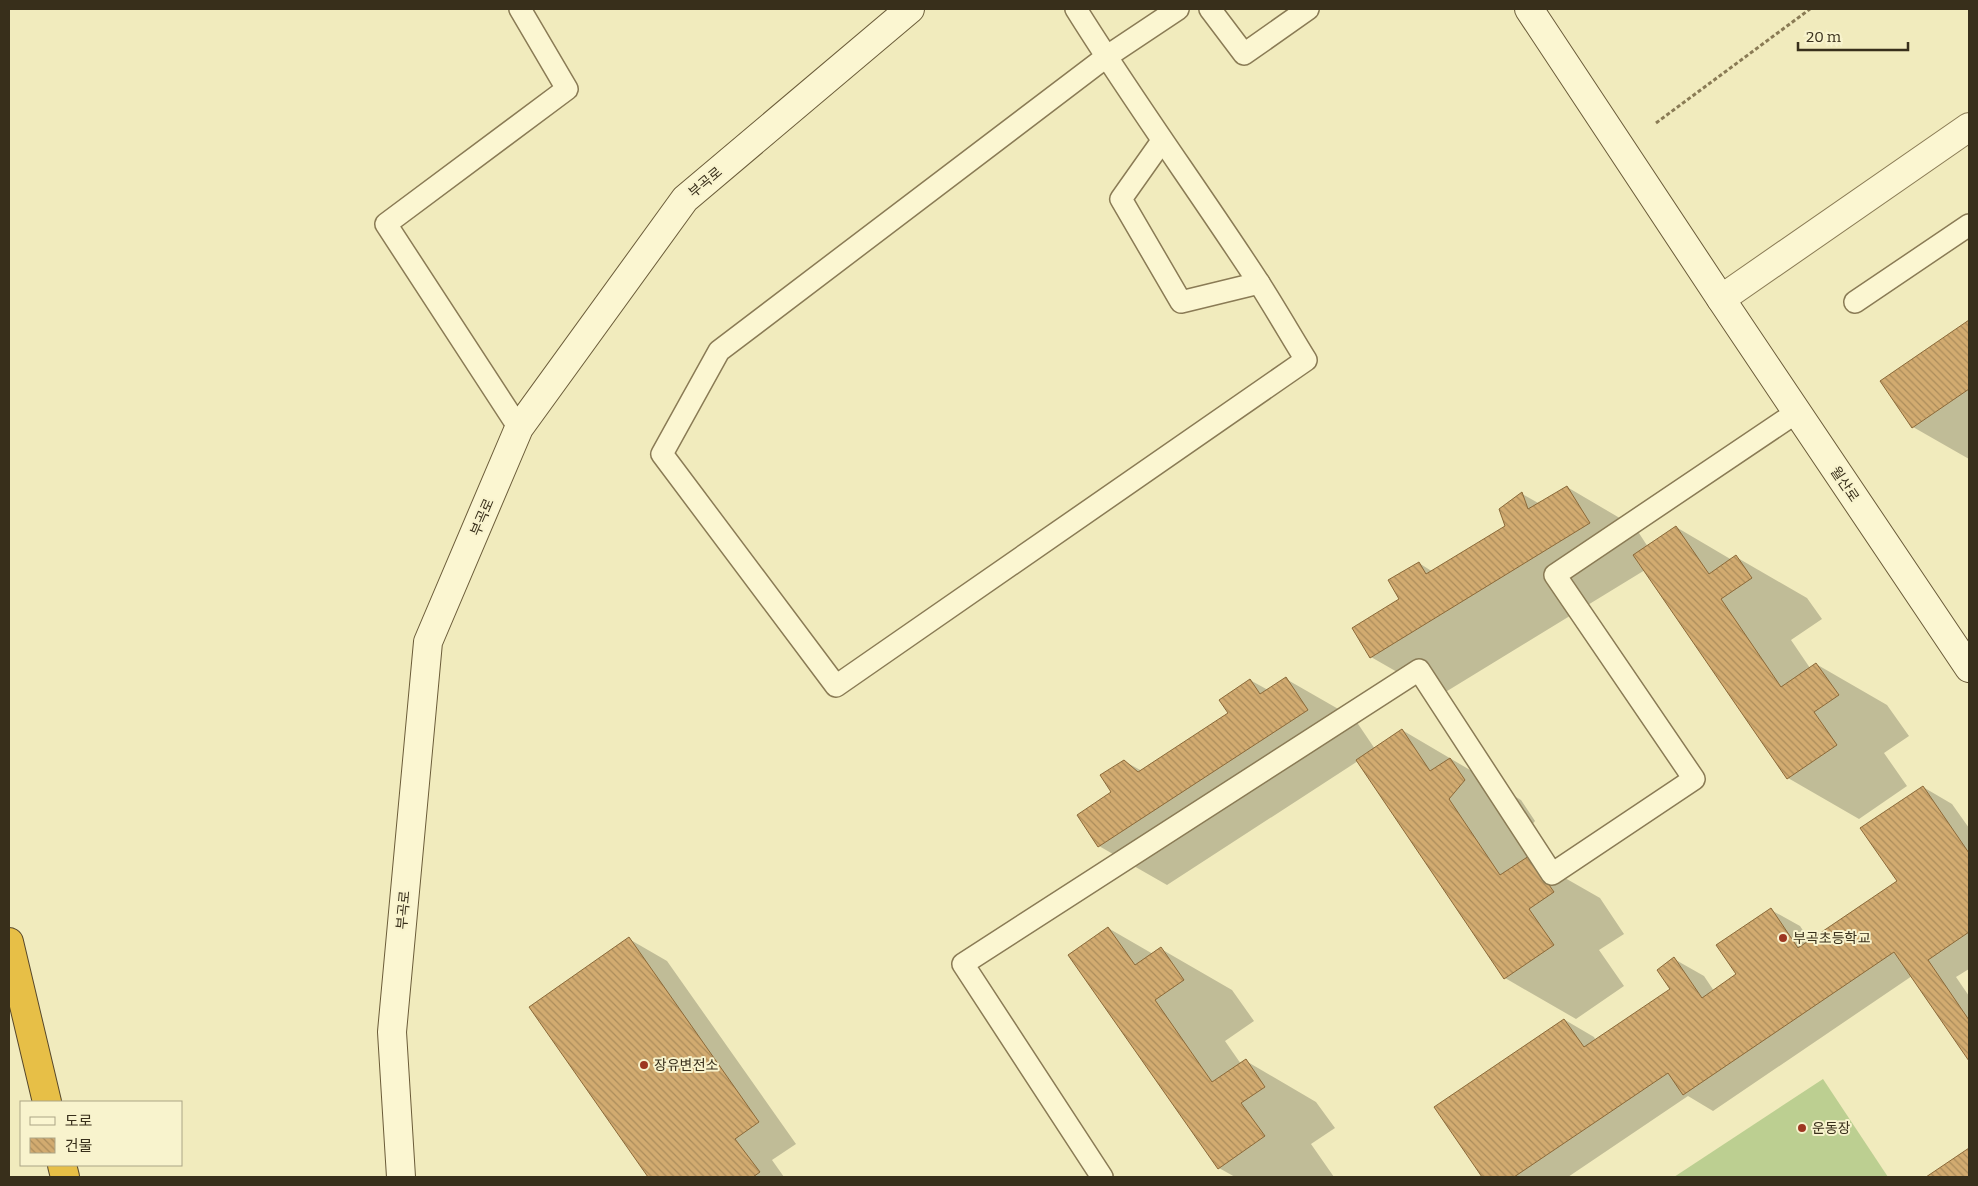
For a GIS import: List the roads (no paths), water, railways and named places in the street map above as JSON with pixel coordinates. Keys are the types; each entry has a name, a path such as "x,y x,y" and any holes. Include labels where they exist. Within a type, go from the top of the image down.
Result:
{"highway":[{"path":"9,942 47,1101"}],"street":[{"name":"부곡로","path":"401,1177 392,1032 428,642 520,428 685,199 910,9"},
{"name":"월산로","path":"1529,9 1969,668"},
{"path":"1721,299 1969,127"}],"lane":[{"path":"520,9 567,89 386,224 520,428"},
{"path":"1076,9 1106,57 1162,141 1260,284 1306,360 836,686 662,454 719,351 1106,57 1178,9"},
{"path":"1210,9 1244,54 1308,9"},
{"path":"1162,141 1121,198 1181,302 1260,284"},
{"path":"1855,302 1969,225"},
{"path":"1102,1177 963,964 1419,670 1552,874 1694,779 1555,575 1797,412"}],"place":[{"name":"부곡초등학교","path":"1783,938"},
{"name":"장유변전소","path":"644,1065"},
{"name":"운동장","path":"1802,1128"}]}
